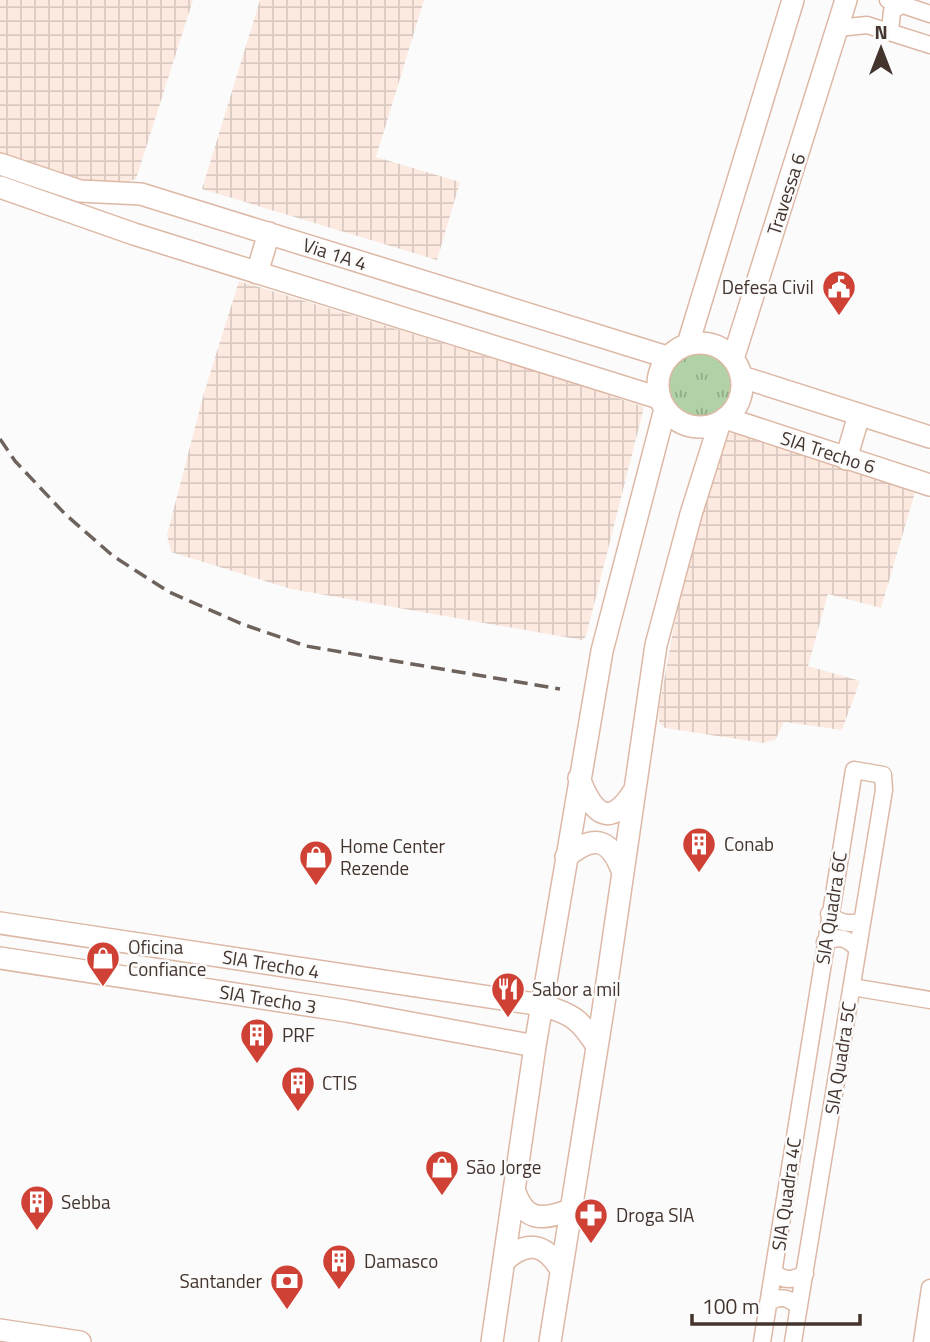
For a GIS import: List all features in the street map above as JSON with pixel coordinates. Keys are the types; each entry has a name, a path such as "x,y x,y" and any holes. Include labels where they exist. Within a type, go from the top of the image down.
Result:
{"main road":[{"path":"688,344 793,0"},
{"name":"Travessa 6","path":"738,368 846,0"},
{"name":"Via 1A 4","path":"0,164 80,191 141,194 667,357"},
{"path":"0,187 134,234 662,404"},
{"path":"257,273 269,233"},
{"path":"723,420 706,426 691,426 676,420 662,404 657,384 660,369 667,357 677,349 701,342 713,344 724,350 738,368 859,415 930,437"},
{"path":"550,1342 656,646 691,514 723,420 739,400 738,368"},
{"path":"492,1342 542,1005 602,651 662,404"},
{"path":"846,458 859,415"},
{"name":"SIA Trecho 6","path":"723,420 930,485"},
{"path":"579,778 589,804 608,814 625,806 635,788"},
{"path":"566,857 586,843 596,842 612,849 622,870"},
{"name":"SIA Trecho 4","path":"0,923 542,1005 579,1020 597,1046"},
{"name":"SIA Trecho 3","path":"0,958 346,1011 536,1046"},
{"path":"346,1011 345,991 357,977"},
{"path":"489,1036 498,1018 495,999"},
{"path":"514,1189 524,1210 532,1216 543,1217 570,1210"},
{"path":"504,1261 514,1252 535,1247 553,1258 561,1270"},
{"path":"0,1330 80,1342"}],"street":[{"path":"890,32 889,18 894,2 930,14"},
{"path":"838,29 867,25 930,45"},
{"name":"SIA Quadra 5C","path":"793,1342 884,790 883,775 854,770"},
{"name":"SIA Quadra 6C","path":"809,1045 854,770"},
{"path":"829,914 836,921 844,923 862,922"},
{"path":"825,942 843,938 858,949"},
{"path":"852,987 930,1000"},
{"name":"SIA Quadra 4C","path":"762,1342 809,1045"},
{"path":"774,1272 789,1280 805,1274"},
{"path":"922,1342 930,1288"},
{"path":"768,1303 775,1298 784,1297 799,1307"}],"shaded area":[{"path":"0,0 193,0 136,179 106,188 0,153"},
{"path":"260,0 424,0 376,157 460,182 437,260 202,189"},
{"path":"239,281 644,407 586,636 582,640 291,589 171,552 167,535 204,393"},
{"path":"735,433 916,489 881,608 828,594 808,666 860,681 842,730 784,722 775,740 763,743 665,728 659,722 659,709 687,564 720,440 726,434"}],"green space":[{"path":"692,352 706,352 718,357 728,367 733,386 728,405 718,415 706,420 692,420 680,415 670,405 665,393 665,379 670,367 680,357"}],"railway":[{"path":"0,439 15,461 65,514 113,556 169,592 242,624 306,646 560,689"}],"place":[{"name":"Defesa Civil","path":"839,317"},
{"name":"Conab","path":"699,874"},
{"name":"Home Center Rezende","path":"316,887"},
{"name":"Oficina Confiance","path":"103,988"},
{"name":"Sabor a mil","path":"508,1019"},
{"name":"PRF","path":"257,1065"},
{"name":"CTIS","path":"298,1113"},
{"name":"São Jorge","path":"442,1197"},
{"name":"Sebba","path":"37,1232"},
{"name":"Droga SIA","path":"591,1245"},
{"name":"Damasco","path":"339,1291"},
{"name":"Santander","path":"287,1311"}]}
